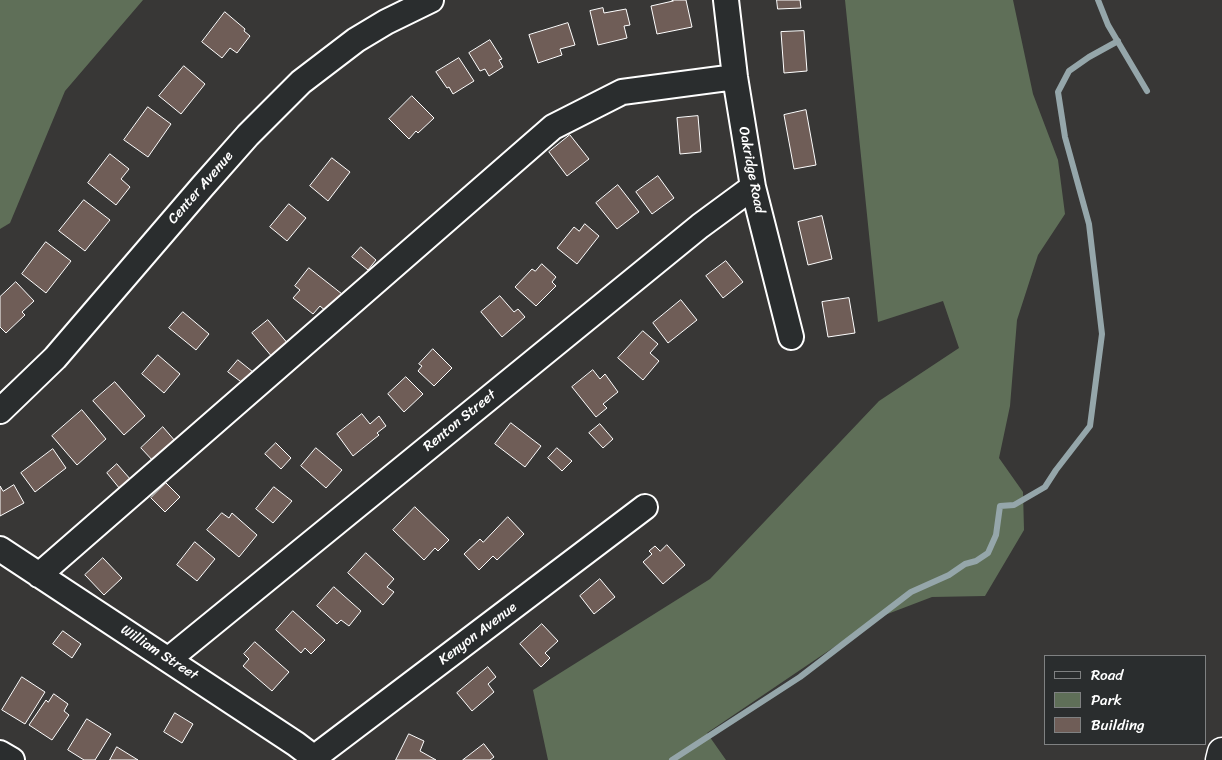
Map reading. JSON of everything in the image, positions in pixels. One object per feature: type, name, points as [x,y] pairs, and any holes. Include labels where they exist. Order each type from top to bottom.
[{"type":"highway","points":[[1220,760],[1222,752]]},
{"type":"street","name":"Center Avenue","points":[[0,411],[55,358],[202,186],[248,135],[301,82],[356,40],[386,22],[431,0]]},
{"type":"street","name":"Oakridge Road","points":[[726,0],[735,77],[752,187],[791,337]]},
{"type":"street","points":[[39,575],[553,127],[622,92],[735,77]]},
{"type":"street","name":"Renton Street","points":[[169,659],[670,251],[752,187]]},
{"type":"street","name":"Kenyon Avenue","points":[[314,759],[645,507]]},
{"type":"street","name":"William Street","points":[[0,549],[169,659],[296,744],[314,759]]},
{"type":"street","points":[[0,753],[12,760]]},
{"type":"green space","points":[[0,0],[143,0],[65,91],[10,223],[0,229]]},
{"type":"green space","points":[[845,0],[1013,0],[1033,94],[1058,160],[1065,214],[1038,255],[1017,320],[1010,406],[999,458],[1023,492],[1024,530],[985,596],[932,597],[877,618],[707,733],[726,760],[548,760],[533,690],[710,579],[879,401],[959,348],[943,301],[878,322]]},
{"type":"building","points":[[672,0],[686,0],[692,27],[657,34],[651,6]]},
{"type":"building","points":[[777,0],[800,0],[801,8],[778,9]]},
{"type":"building","points":[[603,8],[604,13],[626,9],[630,25],[624,26],[627,38],[598,45],[590,11]]},
{"type":"building","points":[[225,12],[245,29],[244,31],[250,36],[237,53],[230,48],[222,58],[202,42]]},
{"type":"building","points":[[568,23],[575,45],[560,49],[562,55],[538,63],[529,35]]},
{"type":"building","points":[[804,31],[807,71],[784,73],[781,32]]},
{"type":"building","points":[[490,40],[502,59],[499,60],[503,67],[489,76],[485,69],[480,71],[469,53]]},
{"type":"building","points":[[459,58],[474,81],[453,94],[436,72]]},
{"type":"building","points":[[184,66],[205,84],[181,114],[159,96]]},
{"type":"building","points":[[412,96],[434,118],[418,133],[416,131],[409,139],[389,119]]},
{"type":"building","points":[[148,107],[171,124],[148,157],[124,140]]},
{"type":"building","points":[[806,110],[816,165],[794,169],[784,115]]},
{"type":"building","points":[[698,116],[701,152],[680,154],[677,118]]},
{"type":"building","points":[[570,135],[589,159],[567,176],[549,152]]},
{"type":"building","points":[[110,154],[129,169],[121,179],[130,187],[116,205],[88,183]]},
{"type":"building","points":[[332,158],[350,172],[328,201],[310,186]]},
{"type":"building","points":[[658,176],[674,198],[652,214],[636,192]]},
{"type":"building","points":[[618,185],[639,212],[617,229],[596,203]]},
{"type":"building","points":[[84,200],[110,220],[85,251],[59,231]]},
{"type":"building","points":[[289,204],[306,218],[287,241],[270,227]]},
{"type":"building","points":[[822,216],[832,259],[808,265],[798,222]]},
{"type":"building","points":[[585,224],[599,236],[577,264],[557,248],[574,227],[579,231]]},
{"type":"building","points":[[46,242],[71,261],[46,293],[22,274]]},
{"type":"building","points":[[361,247],[376,260],[368,270],[352,257]]},
{"type":"building","points":[[726,261],[743,282],[723,298],[706,276]]},
{"type":"building","points":[[542,264],[556,277],[552,282],[556,286],[536,306],[515,287],[532,269],[535,271]]},
{"type":"building","points":[[309,268],[342,294],[327,312],[320,306],[313,314],[293,298],[300,290],[295,286]]},
{"type":"building","points":[[16,282],[34,301],[22,312],[25,315],[6,333],[0,327],[0,297]]},
{"type":"building","points":[[500,296],[514,312],[518,309],[525,317],[502,337],[481,312]]},
{"type":"building","points":[[849,298],[855,333],[828,337],[822,302]]},
{"type":"building","points":[[681,300],[697,320],[668,343],[653,323]]},
{"type":"building","points":[[183,312],[209,334],[196,350],[169,328]]},
{"type":"building","points":[[268,320],[289,345],[273,358],[252,333]]},
{"type":"building","points":[[643,331],[658,344],[650,353],[659,361],[643,380],[618,358]]},
{"type":"building","points":[[433,349],[452,368],[434,386],[418,371],[422,366],[419,364]]},
{"type":"building","points":[[158,355],[180,374],[164,393],[142,374]]},
{"type":"building","points":[[238,360],[253,372],[244,384],[228,372]]},
{"type":"building","points":[[593,370],[600,379],[605,374],[618,392],[603,404],[607,408],[596,417],[572,387]]},
{"type":"building","points":[[406,377],[423,394],[404,412],[388,394]]},
{"type":"building","points":[[115,382],[145,416],[124,435],[93,401]]},
{"type":"building","points":[[82,410],[106,439],[77,465],[52,436]]},
{"type":"building","points":[[362,414],[370,424],[379,416],[386,426],[377,433],[379,435],[353,456],[337,434]]},
{"type":"building","points":[[511,423],[541,446],[525,467],[495,444]]},
{"type":"building","points":[[600,424],[613,439],[603,448],[589,433]]},
{"type":"building","points":[[163,427],[176,442],[154,462],[141,448]]},
{"type":"building","points":[[276,443],[291,458],[281,469],[265,454]]},
{"type":"building","points":[[316,448],[342,470],[326,488],[301,466]]},
{"type":"building","points":[[557,448],[572,461],[562,471],[548,458]]},
{"type":"building","points":[[53,449],[66,468],[35,492],[21,473]]},
{"type":"building","points":[[117,464],[131,480],[120,489],[107,473]]},
{"type":"building","points":[[166,483],[180,497],[165,512],[151,498]]},
{"type":"building","points":[[14,485],[24,503],[0,516],[0,486],[3,491]]},
{"type":"building","points":[[274,487],[292,501],[273,523],[256,509]]},
{"type":"building","points":[[415,507],[449,540],[438,551],[435,548],[424,560],[393,530]]},
{"type":"building","points":[[222,513],[229,518],[232,513],[257,535],[239,557],[207,530]]},
{"type":"building","points":[[508,517],[524,534],[497,560],[493,556],[479,570],[464,554],[480,539],[483,542]]},
{"type":"building","points":[[195,542],[215,559],[197,581],[177,565]]},
{"type":"building","points":[[667,545],[685,565],[663,584],[643,562],[652,554],[649,551],[655,546],[660,551]]},
{"type":"building","points":[[366,553],[394,579],[387,587],[394,592],[383,605],[348,573]]},
{"type":"building","points":[[103,558],[122,578],[104,595],[85,575]]},
{"type":"building","points":[[600,579],[615,597],[594,614],[580,596]]},
{"type":"building","points":[[334,587],[361,611],[349,626],[341,620],[337,624],[317,606]]},
{"type":"building","points":[[293,611],[325,640],[311,654],[305,648],[301,653],[276,630]]},
{"type":"building","points":[[542,624],[558,641],[545,653],[550,658],[541,667],[520,644]]},
{"type":"building","points":[[63,631],[81,644],[72,658],[53,644]]},
{"type":"building","points":[[255,642],[289,672],[272,691],[243,666],[249,659],[244,654]]},
{"type":"building","points":[[488,667],[496,677],[488,684],[494,692],[472,711],[457,693]]},
{"type":"building","points":[[22,677],[45,692],[25,724],[2,710]]},
{"type":"building","points":[[54,694],[68,704],[64,711],[69,715],[52,740],[29,725],[46,700],[48,702]]},
{"type":"building","points":[[175,713],[193,724],[182,743],[164,732]]},
{"type":"building","points":[[87,719],[111,734],[95,760],[84,760],[68,750]]},
{"type":"building","points":[[409,734],[424,741],[420,751],[436,760],[396,760]]},
{"type":"building","points":[[484,744],[494,757],[490,760],[463,760]]},
{"type":"building","points":[[117,747],[138,760],[110,760]]},
{"type":"waterway","points":[[1098,0],[1108,25],[1147,91]]},
{"type":"waterway","points":[[672,760],[800,677],[911,592],[949,575],[965,564],[976,561],[988,553],[996,535],[1000,506],[1014,505],[1045,487],[1090,426],[1102,334],[1089,224],[1065,137],[1058,92],[1069,71],[1118,41]]}]
